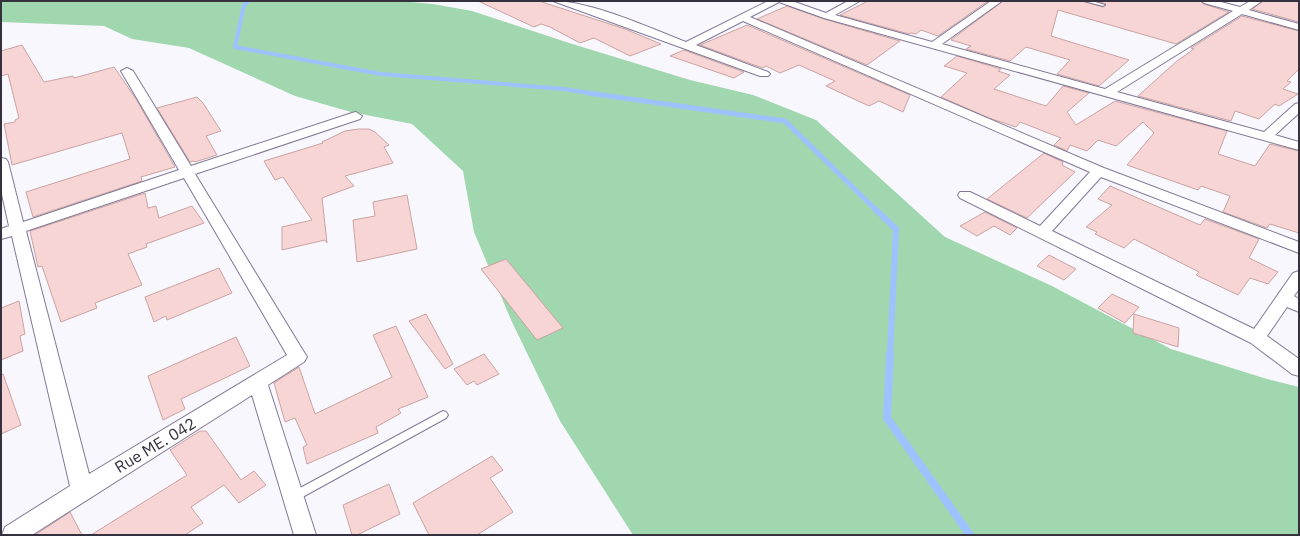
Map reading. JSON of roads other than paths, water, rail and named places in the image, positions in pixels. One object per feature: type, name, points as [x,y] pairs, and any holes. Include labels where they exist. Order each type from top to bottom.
[{"type":"street","points":[[558,1],[612,18],[764,74]]},
{"type":"street","points":[[686,46],[775,1]]},
{"type":"street","points":[[783,1],[827,16],[1299,146]]},
{"type":"street","points":[[827,16],[854,1]]},
{"type":"street","points":[[934,45],[997,1]]},
{"type":"street","points":[[1207,1],[1241,12],[1299,27]]},
{"type":"street","points":[[1107,93],[1257,1]]},
{"type":"street","points":[[744,18],[1098,171],[1299,248]]},
{"type":"street","points":[[127,71],[186,172]]},
{"type":"street","points":[[1266,137],[1299,107]]},
{"type":"street","points":[[9,232],[356,116]]},
{"type":"street","points":[[1,162],[9,232],[82,490]]},
{"type":"street","points":[[1043,232],[1098,171]]},
{"type":"street","name":"Rue ME. 042","points":[[13,535],[82,490],[298,357],[186,172]]},
{"type":"street","points":[[965,195],[1257,338],[1299,369]]},
{"type":"street","points":[[1257,338],[1292,303],[1299,277]]},
{"type":"street","points":[[258,382],[305,535]]},
{"type":"lane","points":[[1086,1],[1103,5]]},
{"type":"lane","points":[[293,497],[443,415]]},
{"type":"waterway","points":[[248,1],[244,5],[235,47],[381,74],[564,89],[595,94]]},
{"type":"waterway","points":[[588,93],[595,94]]},
{"type":"waterway","points":[[595,94],[785,121],[876,210]]},
{"type":"waterway","points":[[875,209],[896,229],[890,355]]},
{"type":"waterway","points":[[890,354],[887,418],[970,535]]}]
